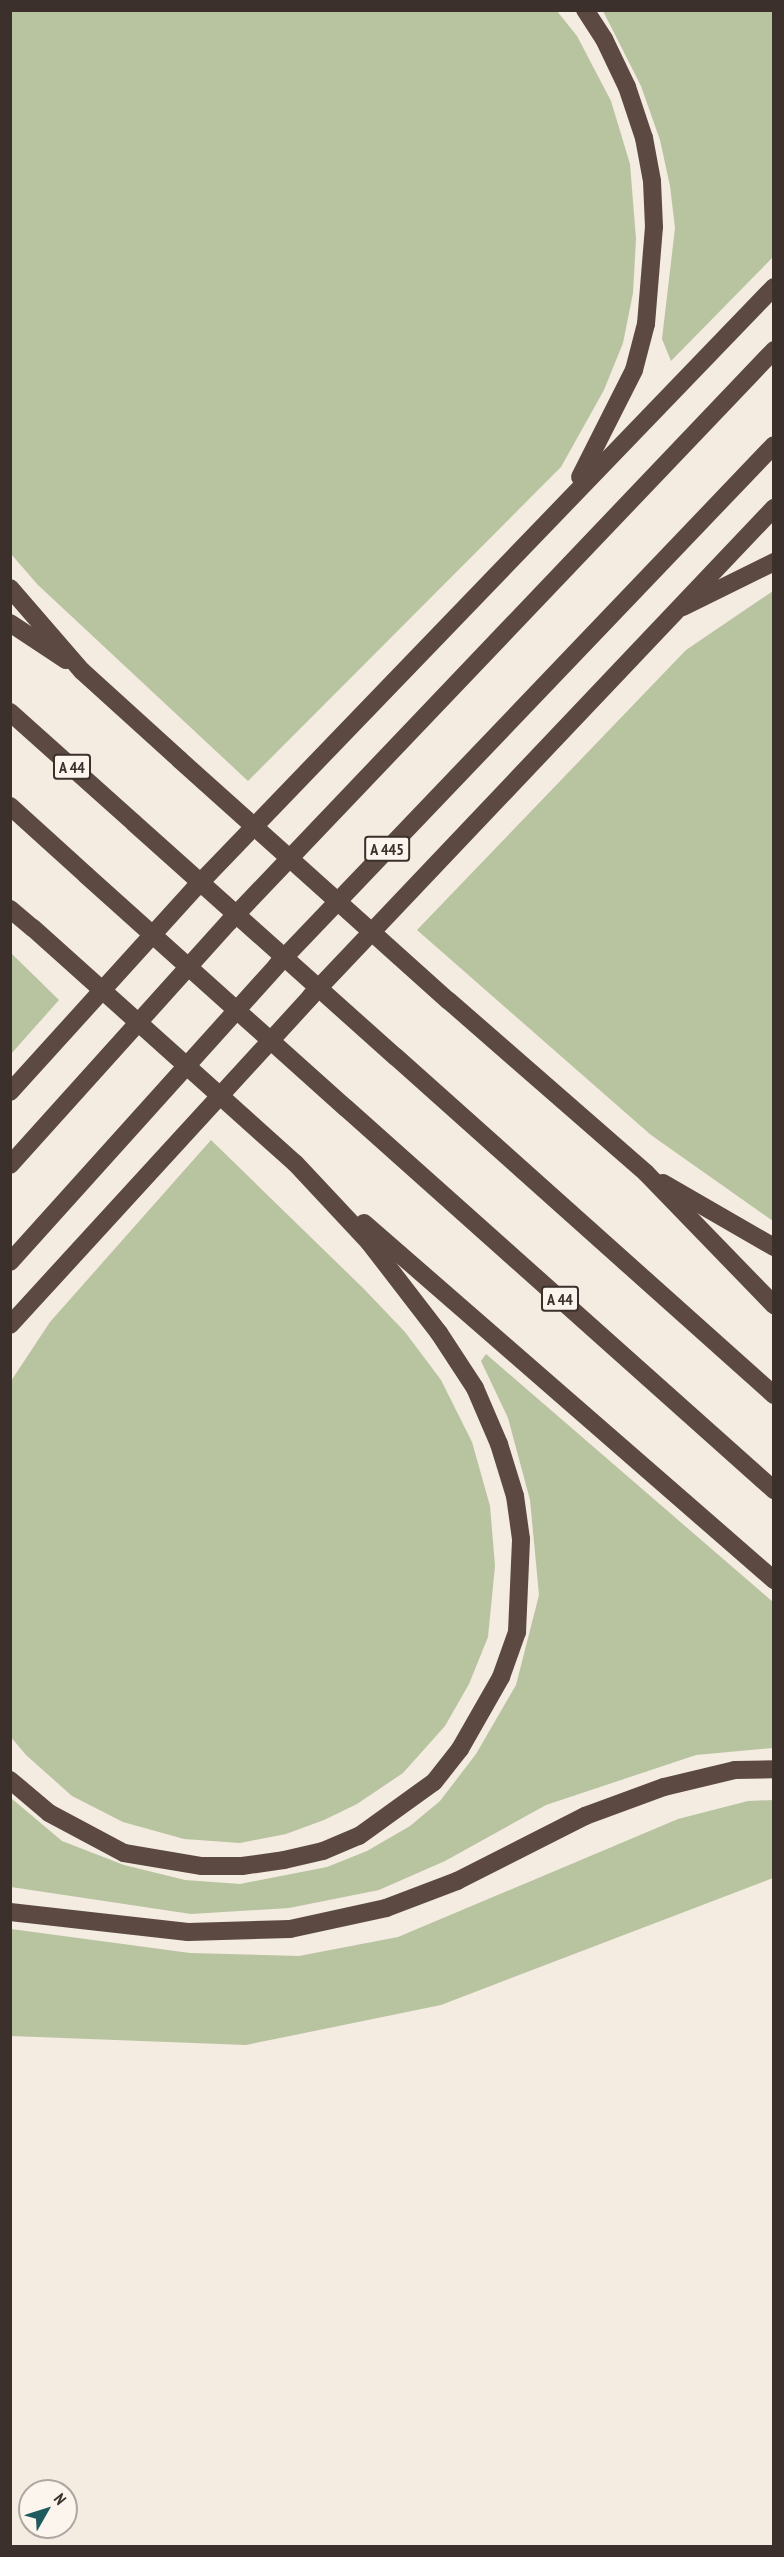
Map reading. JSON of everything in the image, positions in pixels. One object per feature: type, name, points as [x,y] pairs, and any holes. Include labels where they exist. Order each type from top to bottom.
[{"type":"highway","points":[[572,493],[634,370],[646,324],[654,227],[652,181],[644,138],[627,87],[585,10]]},
{"type":"highway","points":[[10,1092],[194,889],[572,493],[774,287]]},
{"type":"highway","points":[[10,1166],[237,913],[774,350]]},
{"type":"highway","name":"A 445","points":[[10,1262],[277,965],[774,445]]},
{"type":"highway","points":[[10,1325],[671,613],[774,508]]},
{"type":"highway","points":[[671,613],[774,562]]},
{"type":"highway","points":[[10,588],[82,671],[449,1001],[646,1173],[738,1272],[774,1305]]},
{"type":"highway","points":[[10,623],[82,671]]},
{"type":"highway","name":"A 44","points":[[10,712],[774,1395]]},
{"type":"highway","name":"A 44","points":[[10,806],[774,1490]]},
{"type":"highway","points":[[10,909],[33,927],[295,1163],[774,1580]]},
{"type":"highway","points":[[10,1780],[49,1813],[124,1853],[202,1866],[242,1866],[284,1860],[323,1851],[359,1836],[434,1782],[467,1739],[501,1677],[517,1632],[521,1539],[515,1496],[499,1444],[475,1388],[428,1317],[369,1242],[295,1163]]},
{"type":"highway","points":[[646,1173],[774,1247]]},
{"type":"highway","points":[[10,1341],[34,1298]]},
{"type":"highway","points":[[10,1912],[188,1932],[290,1929],[386,1908],[458,1881],[585,1816],[664,1787],[735,1770],[774,1769]]},
{"type":"green space","points":[[10,11],[557,11],[577,36],[611,101],[630,164],[636,239],[633,293],[623,343],[604,390],[561,467],[248,781],[38,585],[11,554]]},
{"type":"green space","points":[[603,11],[773,11],[773,257],[671,361],[662,339],[675,228],[670,186],[660,140],[641,86]]},
{"type":"green space","points":[[773,591],[773,1221],[651,1135],[417,930],[686,650]]},
{"type":"green space","points":[[11,953],[59,1000],[11,1054]]},
{"type":"green space","points":[[211,1140],[364,1289],[405,1332],[441,1380],[472,1442],[490,1506],[495,1566],[488,1637],[469,1684],[445,1726],[403,1773],[357,1804],[324,1820],[286,1834],[240,1843],[184,1839],[123,1822],[72,1796],[26,1755],[10,1736],[11,1381],[50,1322]]},
{"type":"green space","points":[[486,1354],[773,1602],[773,1748],[696,1755],[546,1805],[445,1861],[379,1890],[289,1908],[191,1914],[11,1887],[11,1798],[62,1841],[124,1865],[185,1880],[240,1884],[327,1867],[367,1851],[410,1826],[440,1801],[476,1754],[516,1685],[539,1595],[530,1500],[508,1418],[481,1361]]},
{"type":"green space","points":[[773,1800],[773,1878],[441,2005],[246,2045],[11,2036],[11,1929],[190,1953],[299,1956],[398,1937],[678,1819],[748,1801]]}]
